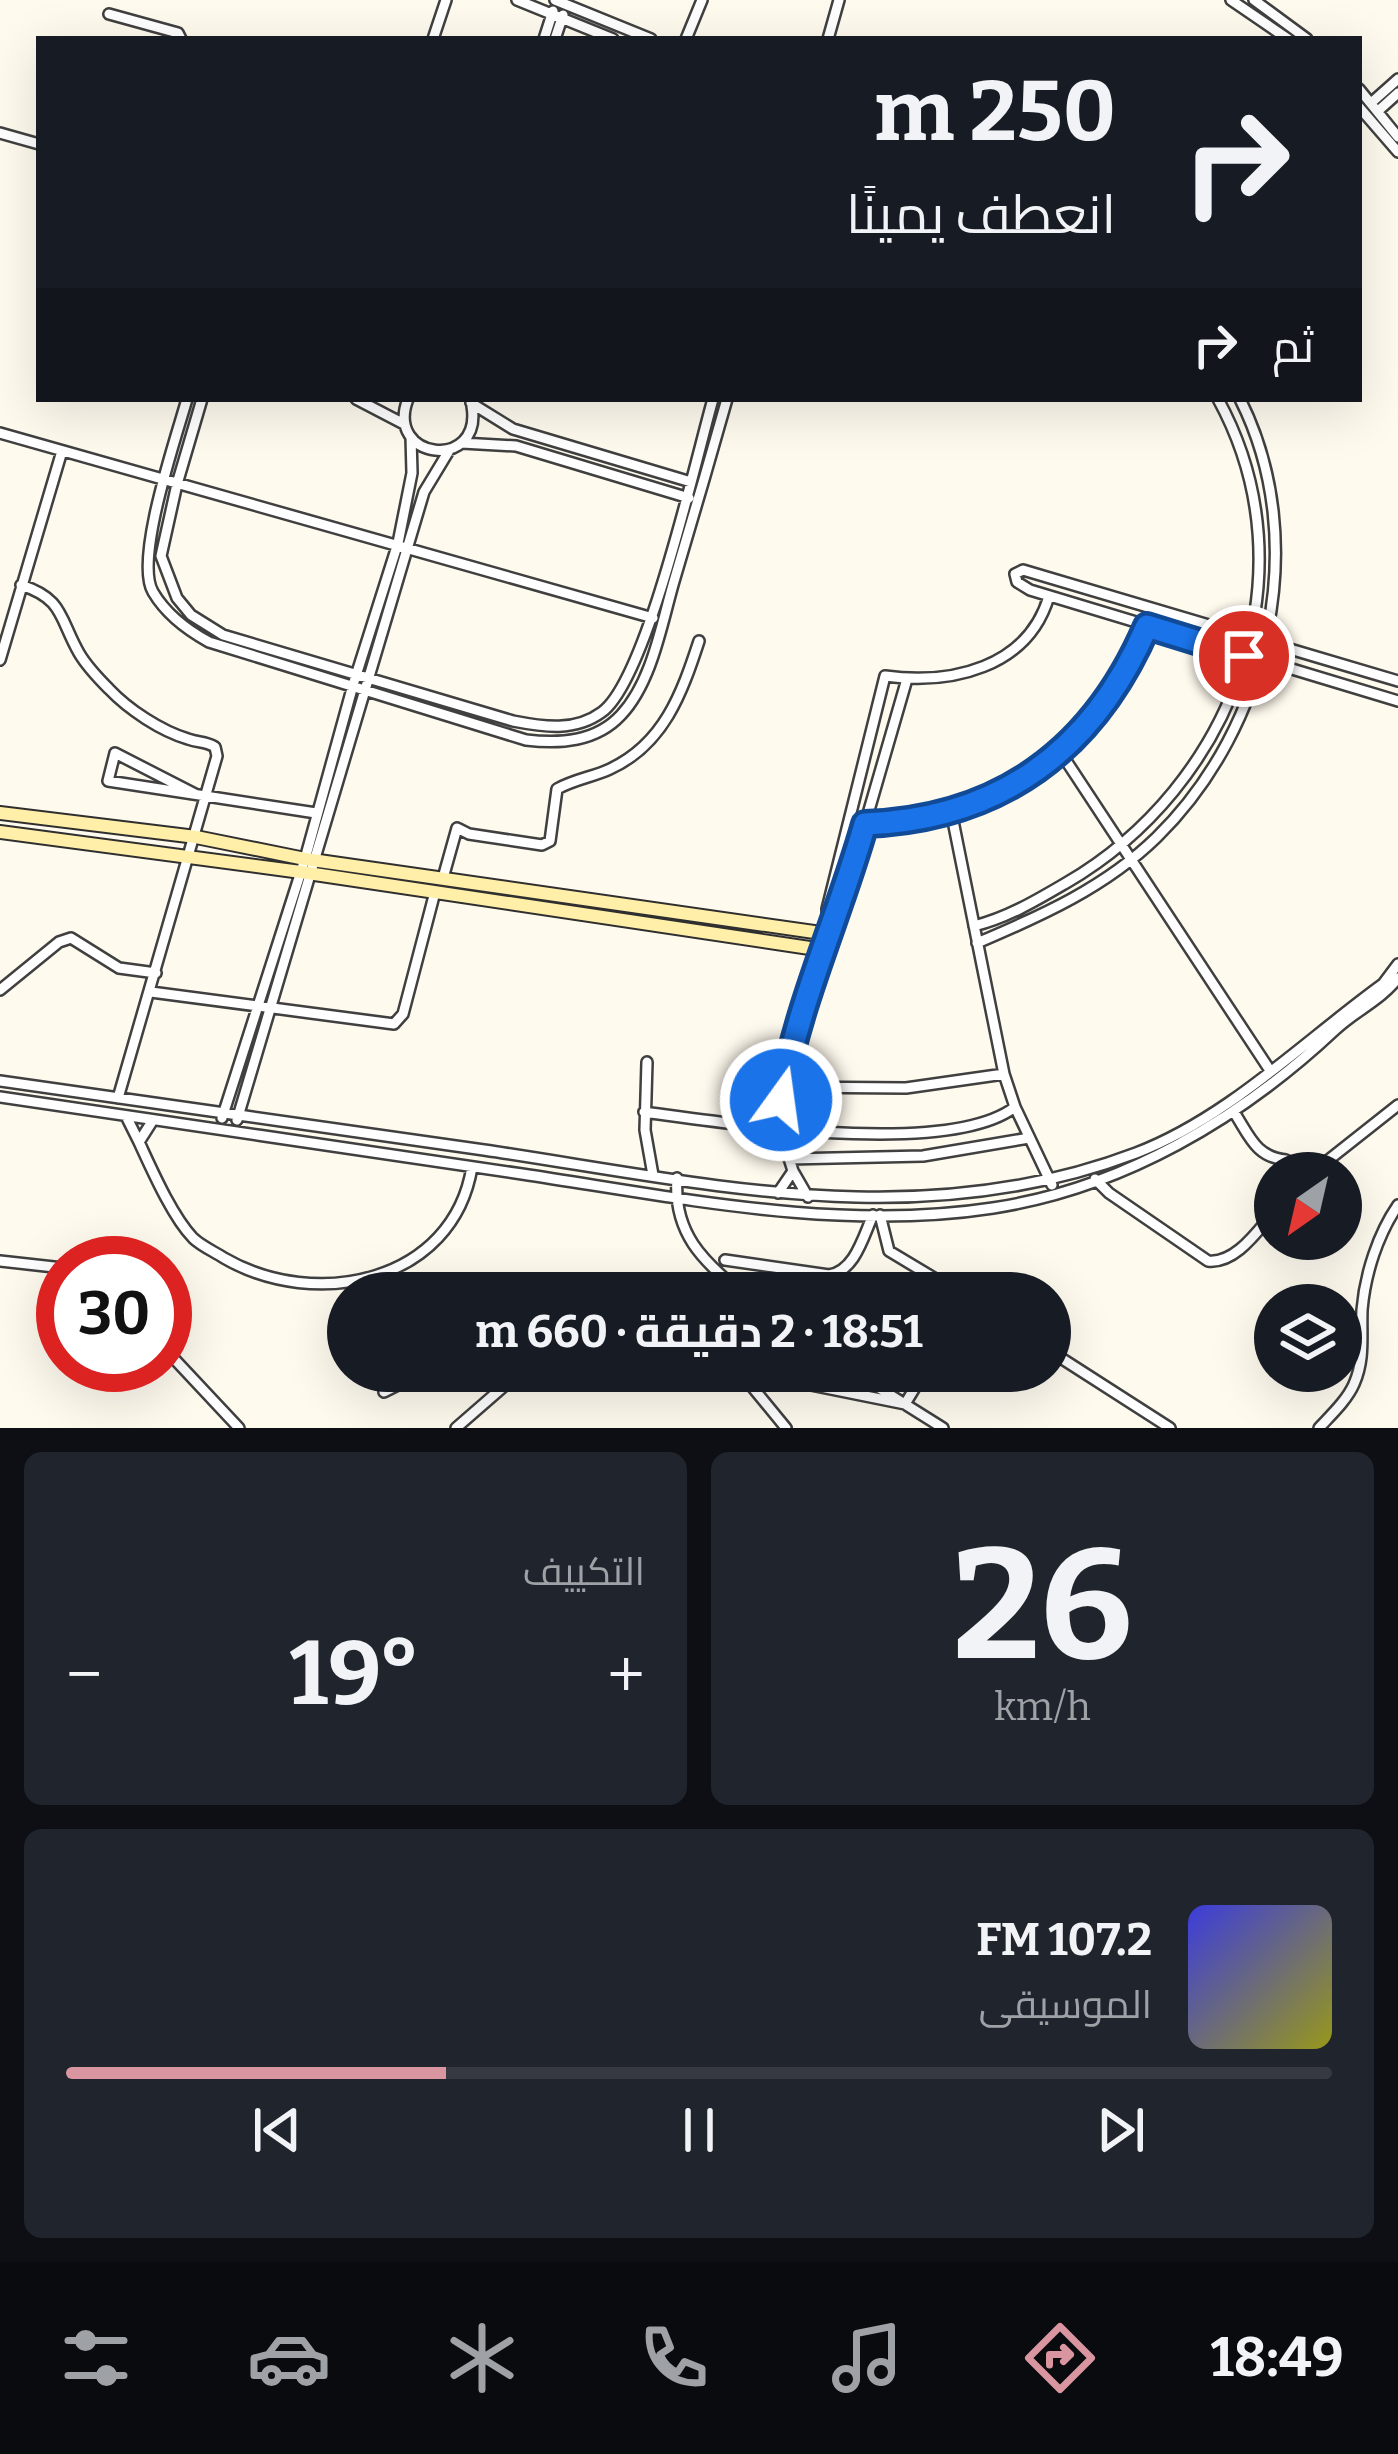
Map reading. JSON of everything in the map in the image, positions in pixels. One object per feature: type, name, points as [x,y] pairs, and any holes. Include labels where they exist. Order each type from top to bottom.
[{"type":"street","points":[[434,36],[446,0]]},
{"type":"street","points":[[518,0],[606,36]]},
{"type":"street","points":[[687,36],[702,0]]},
{"type":"street","points":[[829,36],[839,0]]},
{"type":"street","points":[[1231,0],[1284,36]]},
{"type":"street","points":[[1254,0],[1303,36]]},
{"type":"street","points":[[556,36],[560,1],[644,36]]},
{"type":"street","points":[[109,14],[180,36]]},
{"type":"street","points":[[546,36],[557,16]]},
{"type":"street","points":[[1369,107],[1398,80]]},
{"type":"street","points":[[1369,107],[1398,93]]},
{"type":"street","points":[[1369,107],[1398,136]]},
{"type":"street","points":[[1369,107],[1398,152]]},
{"type":"street","points":[[0,133],[36,143]]},
{"type":"street","points":[[186,402],[147,557],[150,589],[185,628],[209,643],[526,740],[559,743],[594,735],[620,717],[638,692],[712,402]]},
{"type":"street","points":[[201,402],[176,484],[161,556],[170,586],[191,615],[223,635],[513,722],[549,728],[575,725],[601,713],[620,694],[657,619],[727,402]]},
{"type":"street","points":[[362,402],[404,424]]},
{"type":"street","points":[[402,545],[412,473],[410,437],[404,424],[408,402]]},
{"type":"street","points":[[219,1129],[308,866],[316,813],[402,545],[428,483],[474,420],[471,402]]},
{"type":"street","points":[[472,402],[513,429],[703,485]]},
{"type":"street","points":[[974,926],[1030,904],[1123,844],[1165,803],[1207,744],[1230,699],[1260,591],[1262,540],[1254,488],[1220,402]]},
{"type":"street","points":[[977,943],[1058,909],[1132,858],[1156,838],[1204,782],[1232,734],[1261,662],[1274,596],[1277,518],[1252,423],[1242,402]]},
{"type":"street","points":[[0,433],[657,619]]},
{"type":"street","points":[[410,437],[428,450],[450,449]]},
{"type":"street","points":[[462,442],[516,446],[698,500]]},
{"type":"street","points":[[0,660],[62,451]]},
{"type":"street","points":[[1398,681],[1023,570],[1016,574],[1021,585],[1049,596],[1398,701]]},
{"type":"street","points":[[21,585],[50,598],[80,655],[111,692],[148,720],[215,748],[217,756],[201,795],[196,837],[118,1098]]},
{"type":"street","points":[[828,934],[827,909],[885,676],[938,680],[998,661],[1039,620],[1049,596]]},
{"type":"street","points":[[849,823],[951,811],[1011,788],[1061,753],[1119,682],[1151,610]]},
{"type":"street","points":[[443,878],[457,828],[542,845],[550,841],[557,789],[611,769],[654,738],[680,700],[699,641]]},
{"type":"street","points":[[808,1197],[780,1130],[783,1087],[907,679]]},
{"type":"street","points":[[234,1131],[359,686]]},
{"type":"street","points":[[201,795],[115,753],[108,781],[316,813]]},
{"type":"street","points":[[1061,753],[1269,1070]]},
{"type":"street","points":[[951,811],[1004,1074],[1055,1194]]},
{"type":"street","points":[[0,813],[196,837],[435,892],[823,950]]},
{"type":"street","points":[[0,832],[190,857],[443,878],[828,934]]},
{"type":"street","points":[[151,992],[386,1025],[398,1022],[435,892]]},
{"type":"street","points":[[0,990],[59,942],[71,938],[119,968],[156,974]]},
{"type":"street","points":[[0,1081],[808,1197],[958,1195],[1051,1181],[1173,1135],[1225,1104],[1383,985],[1398,964]]},
{"type":"street","points":[[0,1097],[799,1211],[877,1215],[993,1208],[1096,1181],[1199,1134],[1306,1058],[1398,979]]},
{"type":"street","points":[[647,1062],[644,1112],[653,1175]]},
{"type":"street","points":[[783,1087],[906,1088],[1004,1074]]},
{"type":"street","points":[[1339,1152],[1398,1105]]},
{"type":"street","points":[[644,1112],[780,1130],[922,1132],[986,1124],[1015,1108]]},
{"type":"street","points":[[1234,1112],[1261,1152]]},
{"type":"street","points":[[125,1116],[194,1239],[254,1275],[305,1285],[358,1283],[408,1261],[452,1224],[468,1193],[472,1167]]},
{"type":"street","points":[[139,1142],[153,1120]]},
{"type":"street","points":[[922,1132],[923,1156]]},
{"type":"street","points":[[791,1165],[923,1156],[1029,1138]]},
{"type":"street","points":[[778,1193],[791,1165]]},
{"type":"street","points":[[1090,1169],[1096,1181],[1208,1261],[1232,1256],[1254,1233]]},
{"type":"street","points":[[677,1178],[680,1225],[717,1272]]},
{"type":"street","points":[[1319,1428],[1353,1388],[1364,1354],[1362,1308],[1376,1250],[1398,1204]]},
{"type":"street","points":[[725,1260],[840,1273],[877,1215]]},
{"type":"street","points":[[877,1215],[889,1251],[924,1272]]},
{"type":"street","points":[[0,1261],[36,1265]]},
{"type":"street","points":[[1071,1364],[1170,1428]]},
{"type":"street","points":[[192,1378],[239,1428]]},
{"type":"street","points":[[456,1428],[497,1392]]},
{"type":"street","points":[[758,1392],[786,1428]]},
{"type":"street","points":[[845,1392],[905,1404]]},
{"type":"street","points":[[886,1392],[943,1428]]},
{"type":"street","points":[[905,1404],[912,1392]]},
{"type":"route","points":[[781,1100],[865,824],[951,811],[1011,788],[1048,764],[1074,741],[1119,682],[1147,626],[1244,656]]}]
